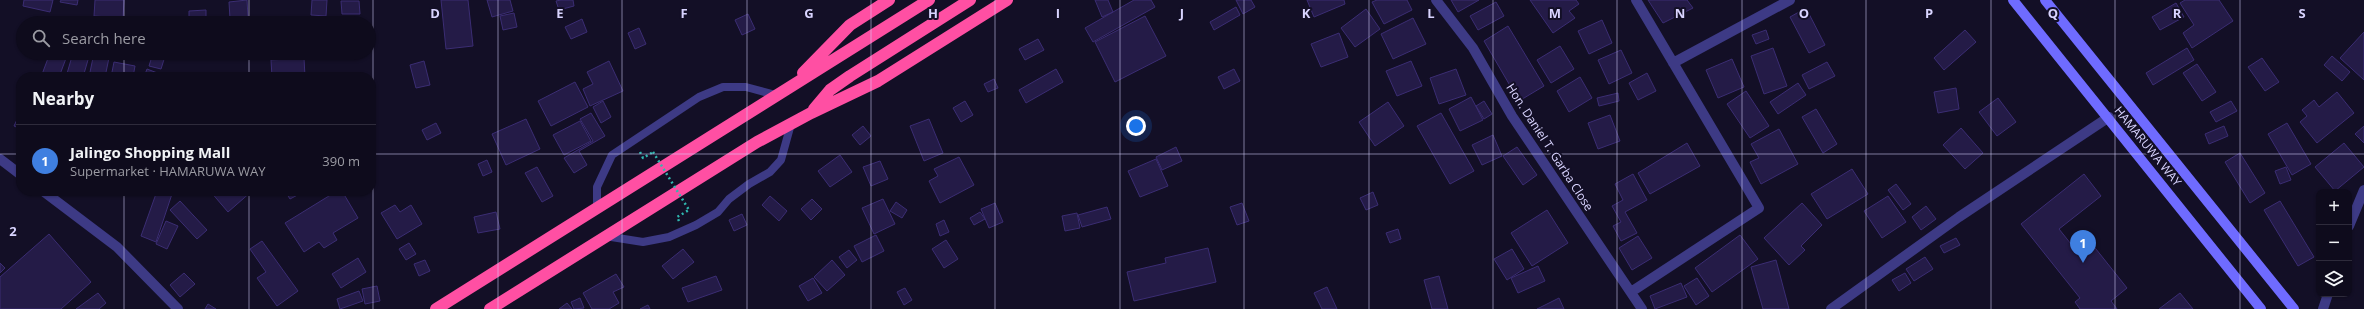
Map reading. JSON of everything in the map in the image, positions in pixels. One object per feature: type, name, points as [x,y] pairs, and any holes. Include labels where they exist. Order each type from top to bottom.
[{"type":"highway","points":[[790,85],[850,25],[889,0]]},
{"type":"highway","points":[[436,309],[790,85],[837,58],[929,0]]},
{"type":"highway","points":[[811,113],[830,90],[970,0]]},
{"type":"highway","points":[[490,309],[757,142],[811,113],[878,82],[1007,0]]},
{"type":"main road","name":"HAMARUWA WAY","points":[[2013,0],[2109,117],[2261,309]]},
{"type":"main road","points":[[2045,0],[2294,309]]},
{"type":"street","name":"Hon. Daniel T. Garba Close","points":[[1436,0],[1473,48],[1512,116],[1632,292],[1642,309]]},
{"type":"street","points":[[1632,292],[1759,208],[1636,0]]},
{"type":"street","points":[[1673,64],[1790,0]]},
{"type":"street","points":[[1831,309],[1960,217],[2109,117]]},
{"type":"street","points":[[0,159],[16,171]]},
{"type":"street","points":[[2349,225],[2364,190]]},
{"type":"street","points":[[49,196],[117,247],[178,309]]},
{"type":"street","points":[[2323,309],[2327,297]]},
{"type":"lane","points":[[597,208],[597,187],[612,155],[699,97],[723,87],[746,87],[776,95]]},
{"type":"lane","points":[[605,236],[643,242],[669,237],[696,225],[718,212],[729,198],[748,184],[770,172],[781,160],[790,124]]},
{"type":"path","points":[[644,150],[639,152],[643,158],[653,152],[689,210]]},
{"type":"building","points":[[24,0],[53,0],[50,12],[23,6]]},
{"type":"building","points":[[61,0],[78,0],[77,5],[60,2]]},
{"type":"building","points":[[95,0],[124,0],[123,16],[94,16]]},
{"type":"building","points":[[247,0],[248,16],[230,16],[229,2]]},
{"type":"building","points":[[312,0],[327,0],[326,16],[311,15]]},
{"type":"building","points":[[441,0],[468,0],[473,46],[446,49]]},
{"type":"building","points":[[487,0],[510,0],[513,11],[492,17]]},
{"type":"building","points":[[573,0],[574,6],[559,10],[556,1]]},
{"type":"building","points":[[1095,0],[1108,0],[1113,12],[1102,17]]},
{"type":"building","points":[[1134,0],[1151,0],[1155,7],[1093,42],[1085,28]]},
{"type":"building","points":[[1236,0],[1251,0],[1255,7],[1243,14]]},
{"type":"building","points":[[1307,0],[1344,0],[1345,4],[1314,17]]},
{"type":"building","points":[[1377,0],[1407,0],[1412,10],[1384,24],[1372,2]]},
{"type":"building","points":[[1451,0],[1479,0],[1458,12]]},
{"type":"building","points":[[1530,0],[1576,0],[1579,4],[1569,11],[1575,18],[1553,33]]},
{"type":"building","points":[[1648,0],[1687,0],[1693,8],[1663,23]]},
{"type":"building","points":[[2185,0],[2219,0],[2233,21],[2192,48],[2183,33],[2194,25],[2180,3]]},
{"type":"building","points":[[341,1],[359,1],[360,14],[342,14]]},
{"type":"building","points":[[1496,2],[1504,16],[1478,30],[1470,16]]},
{"type":"building","points":[[2176,3],[2184,17],[2160,30],[2152,17]]},
{"type":"building","points":[[1236,7],[1240,15],[1214,30],[1210,22]]},
{"type":"building","points":[[1806,8],[1825,45],[1809,53],[1790,17]]},
{"type":"building","points":[[1366,9],[1380,29],[1355,47],[1341,28]]},
{"type":"building","points":[[206,10],[206,16],[189,16],[189,11]]},
{"type":"building","points":[[514,13],[517,27],[503,30],[500,16]]},
{"type":"building","points":[[748,14],[755,29],[742,35],[735,20]]},
{"type":"building","points":[[1145,16],[1166,56],[1115,82],[1095,42]]},
{"type":"building","points":[[1413,18],[1426,44],[1393,59],[1381,34]]},
{"type":"building","points":[[582,19],[587,32],[571,39],[565,27]]},
{"type":"building","points":[[1602,20],[1612,43],[1589,54],[1578,31]]},
{"type":"building","points":[[1508,26],[1544,86],[1519,101],[1484,41]]},
{"type":"building","points":[[639,28],[646,44],[635,49],[628,33]]},
{"type":"building","points":[[1766,30],[1769,39],[1756,44],[1752,35]]},
{"type":"building","points":[[1965,30],[1976,42],[1944,70],[1934,58]]},
{"type":"building","points":[[2364,32],[2364,80],[2340,58]]},
{"type":"building","points":[[1339,33],[1348,57],[1321,67],[1311,44]]},
{"type":"building","points":[[1038,39],[1044,50],[1025,60],[1019,49]]},
{"type":"building","points":[[1560,46],[1574,69],[1551,83],[1537,60]]},
{"type":"building","points":[[1773,48],[1787,86],[1764,94],[1751,56]]},
{"type":"building","points":[[2187,48],[2194,60],[2153,85],[2146,73]]},
{"type":"building","points":[[1621,50],[1632,73],[1609,84],[1598,60]]},
{"type":"building","points":[[2332,56],[2350,72],[2342,81],[2324,65]]},
{"type":"building","points":[[2262,58],[2279,82],[2265,91],[2248,67]]},
{"type":"building","points":[[1732,59],[1744,87],[1718,98],[1706,70]]},
{"type":"building","points":[[47,60],[65,60],[61,72],[43,72]]},
{"type":"building","points":[[71,60],[88,60],[84,72],[67,72]]},
{"type":"building","points":[[93,60],[109,60],[106,72],[90,72]]},
{"type":"building","points":[[151,60],[164,60],[161,69],[149,66]]},
{"type":"building","points":[[271,60],[304,60],[305,72],[272,72]]},
{"type":"building","points":[[424,61],[430,85],[416,88],[410,65]]},
{"type":"building","points":[[609,61],[623,91],[590,106],[583,89],[593,84],[587,72]]},
{"type":"building","points":[[1411,61],[1422,86],[1397,96],[1386,71]]},
{"type":"building","points":[[114,62],[135,66],[134,72],[112,72]]},
{"type":"building","points":[[1827,62],[1835,76],[1809,89],[1802,75]]},
{"type":"building","points":[[2197,64],[2216,92],[2202,101],[2183,73]]},
{"type":"building","points":[[147,69],[155,72],[146,72]]},
{"type":"building","points":[[1056,69],[1063,82],[1026,103],[1019,90]]},
{"type":"building","points":[[1234,69],[1240,81],[1224,89],[1218,77]]},
{"type":"building","points":[[1456,69],[1466,95],[1439,104],[1430,78]]},
{"type":"building","points":[[1647,73],[1656,91],[1638,100],[1629,83]]},
{"type":"building","points":[[1580,77],[1592,98],[1569,112],[1557,91]]},
{"type":"building","points":[[994,79],[998,88],[988,92],[984,84]]},
{"type":"building","points":[[575,82],[588,107],[551,126],[538,101]]},
{"type":"building","points":[[1798,83],[1806,95],[1778,114],[1770,102]]},
{"type":"building","points":[[1956,88],[1959,109],[1938,113],[1934,92]]},
{"type":"building","points":[[1746,91],[1769,126],[1750,138],[1727,104]]},
{"type":"building","points":[[2337,92],[2354,113],[2317,143],[2300,122],[2307,116],[2302,110],[2314,100],[2319,107]]},
{"type":"building","points":[[1618,93],[1619,101],[1599,106],[1597,98]]},
{"type":"building","points":[[1471,97],[1483,120],[1460,131],[1449,109]]},
{"type":"building","points":[[1998,98],[2016,122],[1997,136],[1979,112]]},
{"type":"building","points":[[603,101],[611,117],[601,123],[593,107]]},
{"type":"building","points":[[965,101],[973,115],[961,122],[953,108]]},
{"type":"building","points":[[1484,101],[1492,114],[1484,119],[1476,106]]},
{"type":"building","points":[[2231,101],[2237,111],[2216,122],[2210,112]]},
{"type":"building","points":[[1388,102],[1404,126],[1375,146],[1359,122]]},
{"type":"building","points":[[1816,109],[1837,144],[1823,153],[1802,117]]},
{"type":"building","points":[[591,113],[605,136],[579,151],[587,165],[574,173],[564,158],[593,141],[580,119]]},
{"type":"building","points":[[1441,113],[1474,171],[1450,184],[1417,126]]},
{"type":"building","points":[[1610,115],[1620,141],[1598,149],[1588,123]]},
{"type":"building","points":[[526,119],[540,149],[506,165],[492,134]]},
{"type":"building","points":[[929,119],[943,153],[924,161],[910,126]]},
{"type":"building","points":[[580,121],[591,141],[564,155],[553,135]]},
{"type":"building","points":[[436,123],[441,133],[427,140],[422,130]]},
{"type":"building","points":[[2287,123],[2311,164],[2292,175],[2268,134]]},
{"type":"building","points":[[863,126],[871,136],[860,145],[852,135]]},
{"type":"building","points":[[2224,126],[2228,136],[2209,144],[2205,134]]},
{"type":"building","points":[[2364,126],[2364,143],[2355,134]]},
{"type":"building","points":[[1961,128],[1983,153],[1965,169],[1943,145]]},
{"type":"building","points":[[1779,129],[1798,164],[1761,184],[1750,162],[1759,158],[1751,144]]},
{"type":"building","points":[[1493,135],[1502,156],[1482,165],[1472,145]]},
{"type":"building","points":[[1687,143],[1700,166],[1650,194],[1638,173]]},
{"type":"building","points":[[2344,143],[2364,167],[2337,189],[2333,189],[2315,167]]},
{"type":"building","points":[[1176,147],[1182,161],[1162,170],[1156,157]]},
{"type":"building","points":[[1517,147],[1537,175],[1523,185],[1503,156]]},
{"type":"building","points":[[2240,153],[2265,193],[2250,203],[2225,162]]},
{"type":"building","points":[[840,155],[852,172],[830,187],[818,171]]},
{"type":"building","points":[[959,157],[974,185],[940,203],[929,181],[938,176],[934,169]]},
{"type":"building","points":[[1156,159],[1168,186],[1140,197],[1128,171]]},
{"type":"building","points":[[487,160],[492,172],[483,176],[478,164]]},
{"type":"building","points":[[880,161],[888,179],[871,186],[863,167]]},
{"type":"building","points":[[537,167],[553,196],[542,202],[525,173]]},
{"type":"building","points":[[2286,167],[2291,180],[2280,184],[2275,171]]},
{"type":"building","points":[[1852,169],[1868,194],[1827,219],[1811,194]]},
{"type":"building","points":[[1633,174],[1647,200],[1625,212],[1637,233],[1621,241],[1613,226],[1621,222],[1612,206],[1623,200],[1615,184]]},
{"type":"building","points":[[2084,174],[2101,196],[2059,229],[2079,254],[2092,244],[2127,288],[2111,301],[2117,309],[2080,309],[2075,302],[2080,298],[2021,224]]},
{"type":"building","points":[[1896,184],[1911,204],[1903,210],[1888,190]]},
{"type":"building","points":[[1373,192],[1378,205],[1366,210],[1360,198]]},
{"type":"building","points":[[155,196],[171,196],[156,242],[141,236]]},
{"type":"building","points":[[214,196],[246,196],[228,212]]},
{"type":"building","points":[[288,196],[296,196],[290,199]]},
{"type":"building","points":[[329,196],[345,196],[358,218],[333,233],[337,240],[324,248],[319,242],[304,252],[285,223]]},
{"type":"building","points":[[770,196],[787,211],[779,221],[762,205]]},
{"type":"building","points":[[1888,196],[1906,222],[1882,238],[1864,211]]},
{"type":"building","points":[[812,199],[822,209],[811,220],[801,209]]},
{"type":"building","points":[[883,199],[895,224],[874,234],[862,208]]},
{"type":"building","points":[[180,201],[207,230],[197,239],[170,210]]},
{"type":"building","points":[[2280,201],[2314,257],[2298,266],[2264,210]]},
{"type":"building","points":[[896,202],[907,210],[902,218],[890,211]]},
{"type":"building","points":[[995,203],[1003,222],[989,228],[981,209]]},
{"type":"building","points":[[1242,203],[1249,221],[1237,225],[1230,207]]},
{"type":"building","points":[[1802,203],[1822,225],[1801,246],[1805,250],[1789,265],[1764,238]]},
{"type":"building","points":[[395,205],[400,212],[411,205],[422,224],[397,239],[381,213]]},
{"type":"building","points":[[1926,206],[1936,219],[1921,230],[1912,217]]},
{"type":"building","points":[[1107,207],[1111,219],[1082,227],[1078,215]]},
{"type":"building","points":[[1547,210],[1568,243],[1532,266],[1511,233]]},
{"type":"building","points":[[496,212],[500,229],[478,233],[474,217]]},
{"type":"building","points":[[980,212],[985,219],[974,225],[970,218]]},
{"type":"building","points":[[1077,213],[1080,228],[1065,231],[1062,216]]},
{"type":"building","points":[[742,214],[747,225],[734,231],[729,220]]},
{"type":"building","points":[[944,220],[949,232],[940,236],[936,224]]},
{"type":"building","points":[[166,221],[178,226],[167,249],[156,244]]},
{"type":"building","points":[[1398,229],[1401,239],[1390,243],[1386,233]]},
{"type":"building","points":[[49,234],[91,282],[61,309],[0,309],[0,277]]},
{"type":"building","points":[[876,235],[884,251],[862,262],[854,246]]},
{"type":"building","points":[[1740,235],[1758,259],[1712,292],[1695,268]]},
{"type":"building","points":[[1638,236],[1652,258],[1632,270],[1619,248]]},
{"type":"building","points":[[1956,238],[1960,245],[1944,253],[1940,246]]},
{"type":"building","points":[[946,240],[958,259],[944,268],[932,249]]},
{"type":"building","points":[[262,241],[298,291],[277,306],[257,278],[266,272],[250,249]]},
{"type":"building","points":[[409,243],[416,254],[406,260],[399,249]]},
{"type":"building","points":[[1208,248],[1216,282],[1134,301],[1127,272],[1166,263],[1165,258]]},
{"type":"building","points":[[683,249],[694,262],[673,279],[662,266]]},
{"type":"building","points":[[1512,249],[1524,269],[1507,280],[1494,259]]},
{"type":"building","points":[[849,250],[857,260],[847,268],[839,257]]},
{"type":"building","points":[[1925,257],[1933,269],[1914,281],[1906,269]]},
{"type":"building","points":[[358,258],[366,272],[341,288],[332,274]]},
{"type":"building","points":[[425,260],[430,271],[419,276],[414,264]]},
{"type":"building","points":[[832,260],[845,275],[827,291],[814,277]]},
{"type":"building","points":[[1776,260],[1789,309],[1763,309],[1751,267]]},
{"type":"building","points":[[0,263],[5,268],[0,273]]},
{"type":"building","points":[[1538,266],[1545,281],[1518,293],[1511,278]]},
{"type":"building","points":[[184,273],[195,284],[180,297],[170,285]]},
{"type":"building","points":[[1905,273],[1911,283],[1899,291],[1892,280]]},
{"type":"building","points":[[616,274],[624,287],[613,292],[619,303],[609,309],[592,309],[583,293]]},
{"type":"building","points":[[716,276],[722,290],[688,302],[682,288]]},
{"type":"building","points":[[1439,276],[1448,309],[1432,309],[1424,280]]},
{"type":"building","points":[[813,278],[822,293],[808,301],[799,286]]},
{"type":"building","points":[[1697,278],[1709,296],[1696,305],[1684,286]]},
{"type":"building","points":[[1681,283],[1687,297],[1655,309],[1650,296]]},
{"type":"building","points":[[377,286],[380,301],[365,304],[362,289]]},
{"type":"building","points":[[1327,287],[1337,309],[1322,309],[1314,293]]},
{"type":"building","points":[[905,288],[912,300],[904,305],[897,292]]},
{"type":"building","points":[[359,291],[363,301],[340,309],[337,299]]},
{"type":"building","points":[[98,293],[106,303],[99,309],[76,309]]},
{"type":"building","points":[[2180,293],[2193,309],[2159,309]]},
{"type":"building","points":[[580,298],[584,308],[574,309],[571,302]]},
{"type":"building","points":[[1559,298],[1564,309],[1537,309]]},
{"type":"building","points":[[567,303],[572,309],[559,309]]},
{"type":"building","points":[[208,304],[216,309],[205,309]]},
{"type":"building","points":[[648,305],[650,309],[640,309]]},
{"type":"place","name":"Jalingo Shopping Mall","points":[[2083,263]]}]
